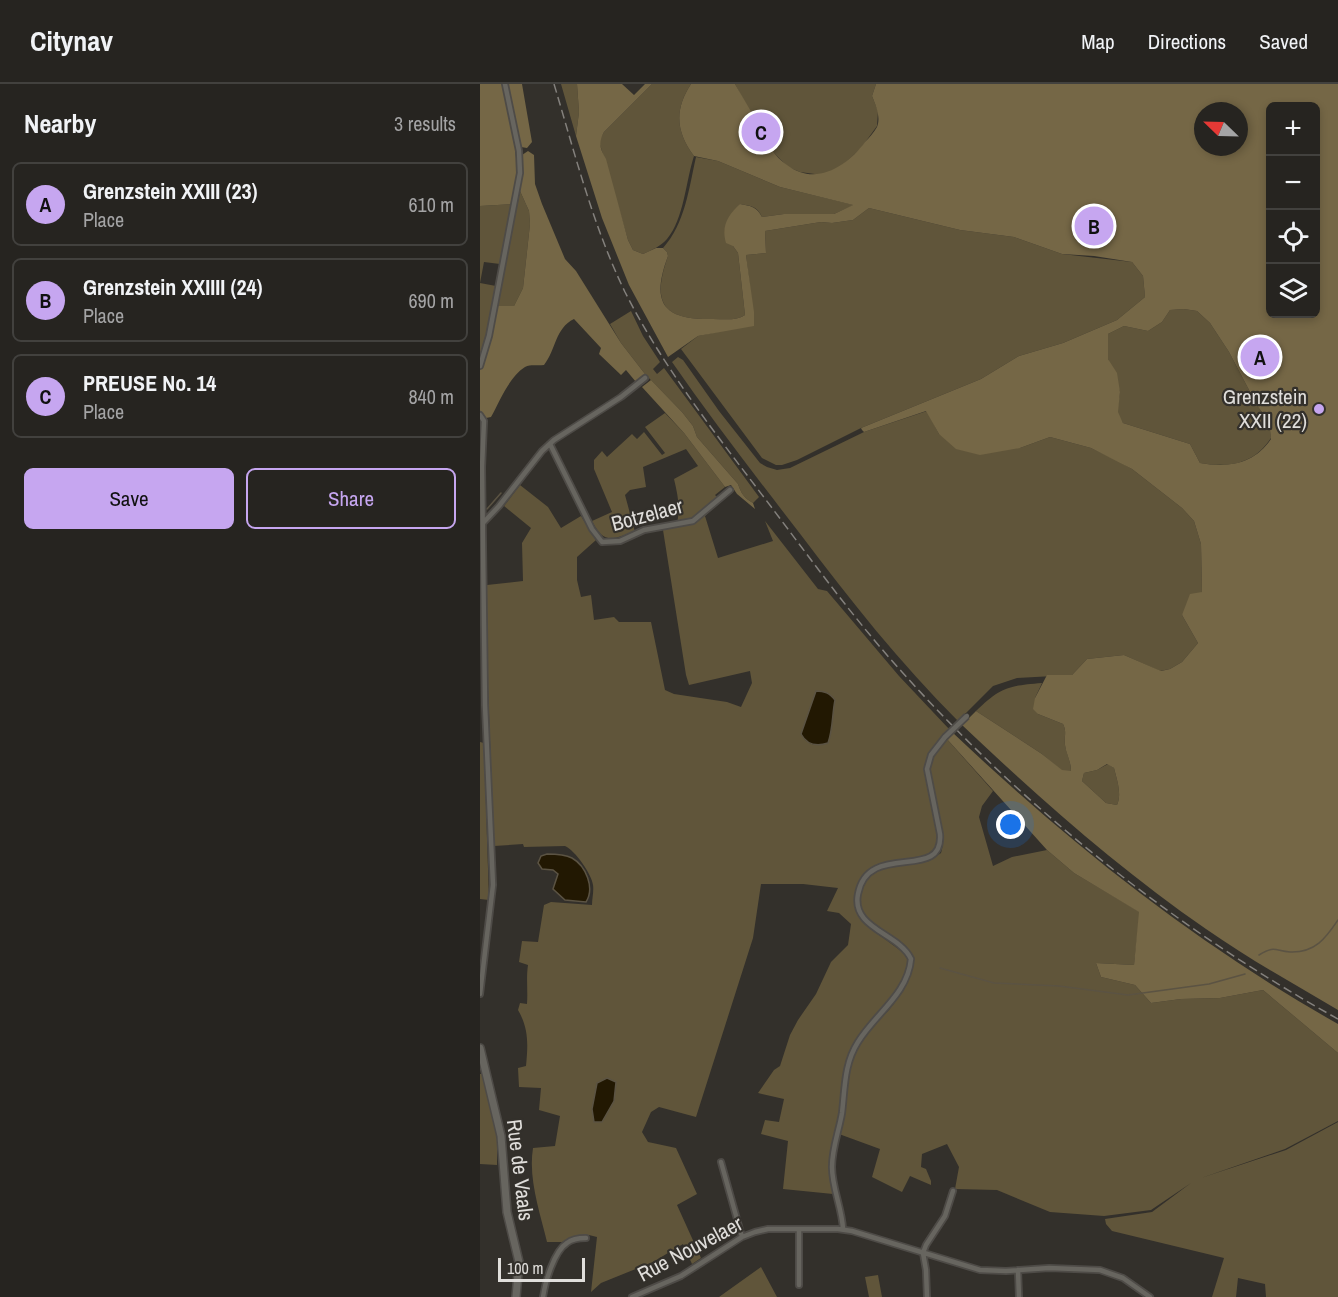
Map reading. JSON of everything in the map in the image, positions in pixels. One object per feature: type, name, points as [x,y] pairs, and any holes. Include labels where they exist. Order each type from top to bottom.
[{"type":"main road","name":"Rue de Vaals","points":[[480,1048],[501,1136],[508,1221],[519,1262],[516,1297]]},
{"type":"street","points":[[480,366],[489,336],[520,173],[519,151],[505,84]]},
{"type":"street","points":[[483,523],[550,444],[645,378]]},
{"type":"street","points":[[480,415],[484,421],[483,705],[493,885],[480,994]]},
{"type":"street","name":"Botzelaer","points":[[550,444],[592,529],[602,542],[620,541],[644,530],[693,521],[730,490]]},
{"type":"street","points":[[843,1229],[832,1167],[842,1113],[844,1078],[857,1043],[868,1027],[892,1002],[909,970],[911,958],[898,943],[866,922],[858,907],[857,897],[861,881],[868,872],[885,866],[928,859],[937,854],[940,834],[927,769],[931,755],[945,737],[967,716]]},
{"type":"street","points":[[721,1162],[742,1237]]},
{"type":"street","points":[[927,1297],[923,1253],[945,1215],[953,1191]]},
{"type":"street","name":"Rue Nouvelaer","points":[[632,1297],[648,1294],[742,1237],[768,1229],[843,1229],[981,1270],[1049,1268],[1100,1270],[1123,1278],[1150,1297]]},
{"type":"street","points":[[799,1230],[799,1285]]},
{"type":"street","points":[[543,1297],[546,1280],[564,1244],[571,1240],[586,1238]]},
{"type":"street","points":[[1018,1270],[1019,1297]]},
{"type":"shaded area","points":[[480,84],[522,84],[532,142],[527,148],[515,149],[518,173],[513,204],[480,206]]},
{"type":"shaded area","points":[[561,84],[577,84],[579,112],[576,136]]},
{"type":"shaded area","points":[[577,84],[622,84],[634,95],[645,84],[652,84],[604,132],[600,143],[628,240],[633,250],[643,254],[656,248],[663,248],[667,252],[661,297],[665,306],[672,312],[696,319],[730,319],[745,315],[738,253],[733,246],[726,243],[724,231],[729,217],[740,204],[753,208],[762,217],[784,214],[834,214],[853,205],[780,187],[718,161],[694,156],[684,138],[679,121],[682,103],[691,84],[735,84],[768,145],[776,155],[798,171],[820,174],[840,166],[849,159],[877,127],[878,112],[872,96],[876,84],[1338,84],[1338,1010],[1222,940],[1142,882],[1050,806],[962,725],[976,711],[1042,754],[1062,770],[1071,771],[1063,724],[1038,714],[1033,709],[1035,698],[1047,675],[1072,675],[1087,659],[1124,655],[1161,671],[1182,662],[1198,643],[1182,615],[1190,594],[1202,592],[1201,544],[1194,521],[1182,508],[1132,469],[1091,448],[1050,437],[1020,448],[980,455],[956,449],[939,434],[926,411],[864,432],[861,428],[981,379],[1019,356],[1063,343],[1117,320],[1145,297],[1143,276],[1132,262],[1062,254],[1014,237],[960,230],[869,208],[853,220],[821,222],[765,231],[766,253],[746,255],[754,326],[698,336],[668,357],[629,285],[602,218],[576,136],[579,112]],"holes":[[[1170,310],[1197,311],[1210,323],[1229,352],[1258,407],[1269,421],[1271,439],[1249,459],[1221,465],[1200,463],[1190,444],[1123,423],[1118,412],[1120,392],[1117,373],[1108,359],[1108,334],[1124,326],[1148,331],[1162,322]],[[1107,764],[1114,768],[1118,782],[1117,805],[1106,803],[1082,781],[1084,773],[1097,770]]]},
{"type":"shaded area","points":[[652,84],[691,84],[682,103],[679,121],[684,138],[694,156],[681,210],[673,231],[662,244],[643,254],[633,250],[628,240],[599,141],[604,132]]},
{"type":"shaded area","points":[[735,84],[876,84],[872,96],[878,111],[877,126],[861,148],[841,167],[822,175],[800,172],[788,167],[768,147]]},
{"type":"shaded area","points":[[528,151],[534,155],[535,184],[565,259],[576,271],[621,343],[645,374],[636,382],[626,370],[621,375],[599,354],[601,348],[574,319],[559,334],[544,365],[527,366],[519,371],[505,390],[491,417],[486,418],[480,411],[480,369],[488,349],[497,306],[514,306],[523,288],[530,224],[529,211],[520,191],[522,155]]},
{"type":"shaded area","points":[[696,157],[718,161],[780,187],[854,205],[834,214],[784,214],[762,217],[756,209],[740,204],[733,246],[738,253],[745,315],[738,318],[696,319],[682,316],[665,306],[662,297],[661,286],[668,256],[663,248],[681,217]]},
{"type":"shaded area","points":[[520,191],[529,211],[530,224],[523,288],[514,306],[497,306]]},
{"type":"shaded area","points":[[513,204],[500,264],[484,262],[480,283],[480,206]]},
{"type":"shaded area","points":[[869,208],[960,230],[1014,237],[1062,254],[1132,262],[1143,276],[1145,297],[1117,320],[1063,343],[1019,356],[981,379],[861,428],[797,460],[776,465],[762,458],[681,349],[698,336],[740,327],[754,320],[746,255],[766,253],[765,231],[821,222],[853,220]]},
{"type":"shaded area","points":[[480,283],[496,286],[480,357]]},
{"type":"shaded area","points":[[1170,310],[1197,311],[1210,323],[1229,352],[1258,407],[1269,421],[1271,438],[1257,454],[1249,459],[1221,465],[1200,463],[1190,444],[1123,423],[1117,412],[1120,392],[1108,359],[1108,334],[1124,326],[1148,331],[1162,322]]},
{"type":"shaded area","points":[[631,311],[643,336],[660,362],[653,369],[657,374],[664,368],[759,497],[753,503],[743,495],[738,484],[697,437],[693,426],[682,412],[645,374],[621,343],[610,324]]},
{"type":"shaded area","points":[[678,357],[683,360],[760,463],[777,470],[790,468],[864,432],[927,411],[939,434],[1020,448],[1050,437],[1091,448],[1118,461],[1132,469],[1182,508],[1194,521],[1201,544],[1202,592],[1182,615],[1198,643],[1182,662],[1170,669],[1160,671],[1124,655],[1087,659],[1072,675],[1017,678],[993,686],[958,721],[896,654],[819,559],[672,362]]},
{"type":"shaded area","points":[[651,380],[682,412],[693,426],[697,437],[738,484],[743,495],[753,503],[755,509],[737,494],[731,485],[725,487],[684,433],[642,387]]},
{"type":"shaded area","points":[[665,413],[684,433],[725,487],[715,495],[721,501],[705,516],[718,558],[773,541],[765,521],[818,589],[827,591],[899,676],[949,729],[931,752],[926,769],[939,839],[937,848],[930,856],[886,864],[866,872],[857,888],[855,900],[857,911],[863,920],[908,958],[906,971],[896,993],[863,1031],[848,1059],[830,1160],[833,1194],[783,1189],[788,1141],[761,1134],[765,1120],[779,1122],[784,1099],[758,1093],[774,1070],[780,1066],[790,1035],[816,994],[831,962],[848,945],[851,924],[839,913],[827,911],[838,888],[803,884],[761,884],[753,938],[696,1117],[659,1107],[651,1112],[642,1132],[648,1142],[676,1148],[697,1194],[677,1205],[701,1258],[692,1264],[683,1244],[653,1262],[601,1283],[591,1292],[597,1237],[589,1235],[562,1242],[547,1242],[533,1183],[533,1148],[555,1146],[560,1116],[539,1110],[541,1088],[519,1087],[518,1068],[526,1066],[527,1044],[526,1031],[518,1010],[520,1003],[527,1004],[528,965],[519,962],[522,941],[538,942],[544,905],[551,902],[592,905],[593,885],[582,863],[565,846],[524,847],[523,844],[494,846],[486,635],[487,585],[523,581],[522,543],[531,528],[504,506],[520,485],[548,507],[561,528],[581,516],[596,540],[577,557],[577,580],[581,597],[591,595],[594,620],[614,617],[619,622],[651,622],[665,690],[674,694],[727,702],[741,707],[752,683],[750,671],[689,685],[686,675],[663,530],[676,527],[678,521],[677,491],[674,479],[698,466],[686,449],[643,467],[646,487],[630,490],[625,495],[635,532],[614,538],[605,537],[596,529],[592,521],[612,512],[594,469],[594,460],[602,451],[607,457],[632,434],[637,439],[644,432],[662,455],[665,453],[645,427]]},
{"type":"shaded area","points":[[1042,683],[1035,698],[1038,714],[1063,724],[1071,771],[1062,771],[1042,754],[976,711],[1005,689]]},
{"type":"shaded area","points":[[816,691],[827,693],[835,700],[828,743],[820,745],[809,743],[801,734]]},
{"type":"shaded area","points":[[952,732],[1042,814],[1136,890],[1234,960],[1338,1024],[1338,1053],[1263,990],[1220,998],[1181,999],[1151,1003],[1135,985],[1101,977],[1096,963],[1134,965],[1139,912],[1074,873],[1047,850],[946,738]]},
{"type":"shaded area","points":[[946,738],[993,791],[982,806],[979,817],[993,866],[1012,857],[1047,850],[1074,873],[1140,912],[1134,965],[1096,963],[1101,977],[1135,985],[1151,1003],[1181,999],[1220,998],[1263,990],[1338,1053],[1338,1121],[1285,1149],[1201,1178],[1286,1150],[1338,1122],[1338,1297],[1266,1297],[1265,1284],[1238,1278],[1236,1297],[1212,1297],[1224,1258],[1112,1231],[1106,1224],[1105,1219],[1152,1212],[1191,1183],[1151,1210],[1104,1216],[1050,1212],[997,1190],[955,1189],[959,1167],[947,1144],[922,1154],[921,1167],[926,1169],[931,1185],[910,1176],[902,1192],[872,1177],[880,1149],[839,1134],[844,1089],[853,1055],[864,1035],[896,1000],[913,965],[911,952],[904,944],[864,918],[859,908],[859,896],[868,875],[880,868],[929,861],[941,853],[942,830],[932,792],[930,768],[934,753]]},
{"type":"shaded area","points":[[480,742],[484,743],[489,900],[480,899]]},
{"type":"shaded area","points":[[1108,764],[1114,768],[1118,782],[1117,805],[1106,803],[1082,781],[1084,773]]},
{"type":"shaded area","points":[[547,854],[572,858],[581,866],[588,878],[590,890],[586,902],[565,900],[553,889],[558,874],[553,870],[542,869],[538,863],[541,856]]},
{"type":"shaded area","points":[[480,1074],[483,1074],[497,1138],[497,1165],[480,1164]]},
{"type":"shaded area","points":[[607,1078],[616,1082],[614,1101],[602,1122],[594,1122],[592,1109],[597,1083]]},
{"type":"shaded area","points":[[761,1267],[777,1297],[719,1297]]},
{"type":"shaded area","points":[[878,1275],[882,1297],[869,1297],[865,1277]]},
{"type":"waterway","points":[[487,509],[501,493]]},
{"type":"waterway","points":[[1259,955],[1272,949],[1299,952],[1313,947],[1329,933],[1338,920]]},
{"type":"waterway","points":[[940,968],[994,983],[1059,986],[1128,995],[1209,984],[1245,974]]},
{"type":"railway","points":[[554,84],[603,242],[640,320],[709,425],[866,630],[950,723],[1000,772],[1106,864],[1219,946],[1338,1019]]},
{"type":"place","name":"PREUSE No. 14","points":[[761,132]]},
{"type":"place","name":"Grenzstein XXIIII (24)","points":[[1094,226]]},
{"type":"place","name":"Grenzstein XXIII (23)","points":[[1260,357]]},
{"type":"place","name":"Grenzstein XXII (22)","points":[[1319,409]]}]
